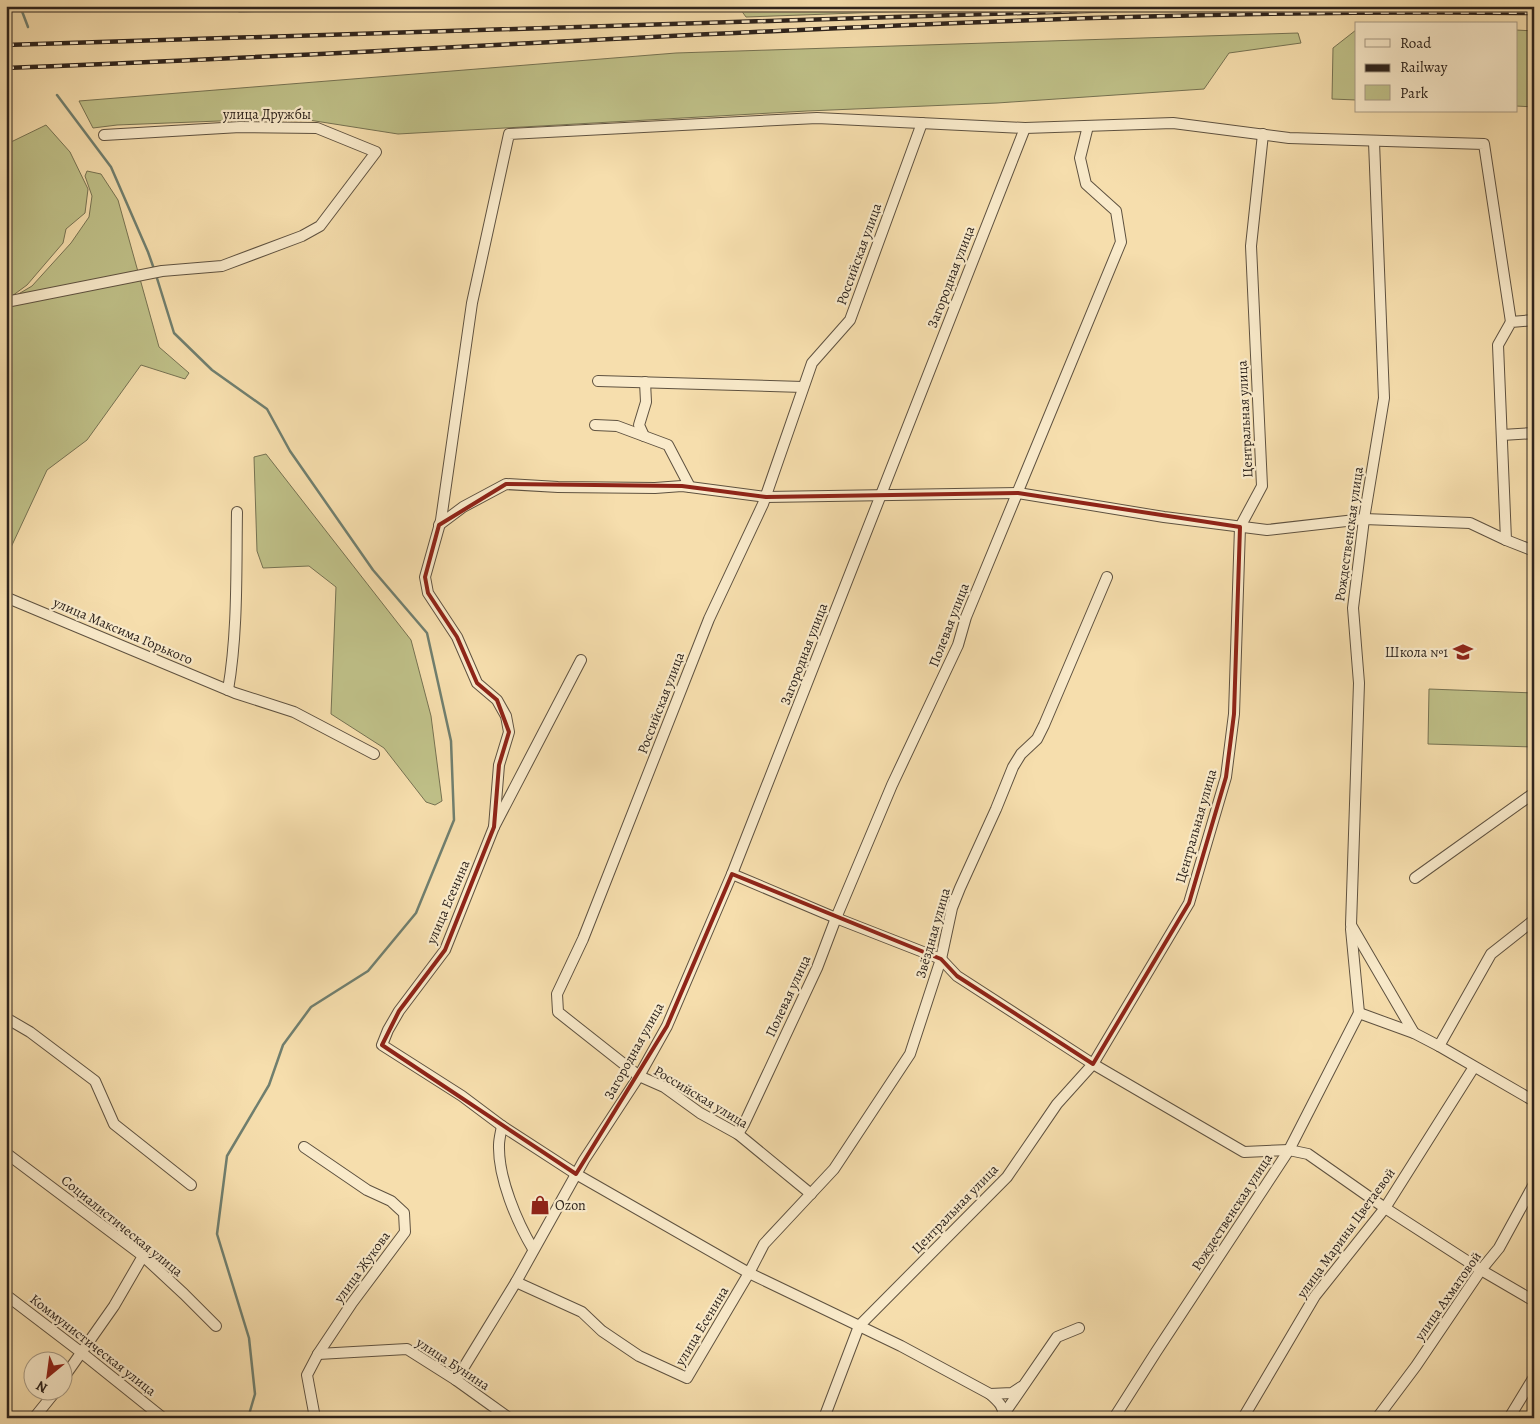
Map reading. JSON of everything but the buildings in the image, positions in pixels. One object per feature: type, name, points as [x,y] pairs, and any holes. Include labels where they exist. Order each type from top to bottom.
[{"type":"street","points":[[494,827],[499,765],[509,732],[506,716],[497,700],[477,683],[457,637],[428,593],[425,577],[439,525],[472,303],[509,134],[817,118],[1025,128],[1173,123],[1289,138],[1484,144],[1511,322],[1498,345],[1506,540]]},
{"type":"street","name":"Российская улица","points":[[810,1194],[738,1134],[700,1113],[664,1087],[639,1076],[558,1012],[557,994],[584,939],[709,618],[766,497],[812,363],[850,320],[922,123]]},
{"type":"street","name":"Полевая улица","points":[[738,1134],[817,968],[892,785],[958,645],[966,617],[1121,242],[1116,211],[1086,184],[1080,158],[1088,126]]},
{"type":"street","name":"улица Дружбы","points":[[6,302],[162,271],[222,266],[308,233],[320,226],[376,152],[318,128],[240,127],[104,135]]},
{"type":"street","name":"Загородная улица","points":[[576,1174],[639,1076],[667,1026],[732,874],[1025,128]]},
{"type":"street","name":"Центральная улица","points":[[859,1326],[1006,1177],[1057,1104],[1093,1064],[1189,903],[1226,777],[1234,714],[1240,526],[1262,486],[1251,246],[1263,134]]},
{"type":"street","name":"Рождественская улица","points":[[1114,1418],[1289,1150],[1359,1013],[1351,925],[1359,683],[1353,608],[1364,519],[1384,398],[1374,142]]},
{"type":"street","points":[[1511,322],[1534,320]]},
{"type":"street","points":[[598,381],[804,387]]},
{"type":"street","points":[[644,436],[639,425],[646,402],[645,382]]},
{"type":"street","points":[[595,425],[617,426],[668,445],[690,487]]},
{"type":"street","points":[[1502,436],[1534,434]]},
{"type":"street","points":[[439,525],[464,507],[506,484],[606,488],[690,487],[766,497],[1018,494],[1164,517],[1267,530],[1364,519],[1470,522],[1506,540],[1534,551]]},
{"type":"street","points":[[228,690],[232,665],[237,512]]},
{"type":"street","name":"Звёздная улица","points":[[750,1273],[764,1244],[834,1169],[910,1054],[941,959],[952,908],[968,868],[996,809],[1013,767],[1021,754],[1037,739],[1083,638],[1107,577]]},
{"type":"street","name":"улица Максима Горького","points":[[6,599],[10,599],[228,690],[294,712],[374,754]]},
{"type":"street","name":"улица Есенина","points":[[580,660],[494,827],[445,950],[399,1011],[382,1045],[462,1096],[502,1126],[576,1174],[750,1273],[901,1346],[990,1394],[1000,1402],[1004,1416]]},
{"type":"street","points":[[1416,878],[1534,793]]},
{"type":"street","points":[[732,874],[836,918],[941,959],[957,976],[1093,1064],[1244,1152],[1289,1150],[1308,1154],[1385,1208],[1481,1270],[1534,1300]]},
{"type":"street","points":[[1439,1046],[1491,954],[1534,920]]},
{"type":"street","points":[[1351,925],[1414,1033]]},
{"type":"street","points":[[1359,1013],[1414,1033],[1534,1101]]},
{"type":"street","points":[[6,1018],[30,1032],[96,1081],[114,1124],[191,1185]]},
{"type":"street","name":"улица Марины Цветаевой","points":[[1243,1418],[1315,1296],[1385,1208],[1474,1067]]},
{"type":"street","points":[[502,1126],[499,1146],[504,1184],[522,1231],[533,1249]]},
{"type":"street","name":"улица Жукова","points":[[304,1148],[367,1190],[391,1201],[404,1213],[405,1232],[352,1303],[318,1354],[307,1375],[315,1418]]},
{"type":"street","name":"Социалистическая улица","points":[[6,1153],[143,1256],[216,1326]]},
{"type":"street","points":[[456,1380],[516,1282],[576,1174]]},
{"type":"street","name":"улица Ахматовой","points":[[1377,1418],[1416,1366],[1481,1270],[1499,1248],[1534,1184]]},
{"type":"street","points":[[72,1366],[114,1306],[143,1256]]},
{"type":"street","name":"улица Есенина","points":[[516,1282],[582,1312],[602,1331],[639,1356],[687,1378],[750,1273]]},
{"type":"street","name":"Коммунистическая улица","points":[[6,1295],[82,1352],[163,1418]]},
{"type":"street","points":[[824,1418],[859,1326]]},
{"type":"street","points":[[1004,1416],[1057,1337],[1079,1328]]},
{"type":"street","name":"улица Бунина","points":[[318,1354],[407,1349],[456,1380],[509,1418]]},
{"type":"street","points":[[1509,1418],[1534,1378]]},
{"type":"street","points":[[990,1394],[1012,1393],[1024,1385]]},
{"type":"street","points":[[34,1418],[47,1402]]},
{"type":"highlighted area","points":[[506,484],[682,486],[766,497],[1018,493],[1240,527],[1234,714],[1226,777],[1189,903],[1093,1064],[957,976],[941,959],[732,874],[667,1026],[576,1174],[382,1045],[399,1011],[445,950],[494,827],[499,765],[509,732],[497,700],[477,683],[457,637],[428,593],[425,577],[439,525]]},
{"type":"green space","points":[[228,6],[430,6],[239,12]]},
{"type":"green space","points":[[738,6],[959,6],[911,11],[746,17]]},
{"type":"green space","points":[[1518,30],[1534,31],[1534,107],[1518,106]]},
{"type":"green space","points":[[1355,31],[1355,100],[1332,99],[1333,48]]},
{"type":"green space","points":[[1298,33],[1301,43],[1229,53],[1204,89],[997,103],[807,111],[398,134],[296,118],[117,125],[93,128],[79,101],[676,53]]},
{"type":"green space","points":[[46,125],[70,152],[88,189],[85,213],[66,229],[63,243],[27,285],[12,296],[6,295],[6,141],[11,142]]},
{"type":"green space","points":[[87,171],[101,174],[118,200],[159,347],[189,373],[185,379],[141,365],[87,440],[47,470],[6,558],[6,298],[10,299],[32,286],[71,243],[89,217],[92,196],[85,176]]},
{"type":"green space","points":[[266,454],[411,640],[431,716],[442,801],[435,805],[426,802],[384,748],[331,714],[336,587],[309,566],[263,568],[257,551],[254,457]]},
{"type":"green space","points":[[1429,689],[1534,693],[1534,747],[1428,744]]},
{"type":"waterway","points":[[20,6],[28,27]]},
{"type":"waterway","points":[[57,95],[111,167],[154,269]]},
{"type":"waterway","points":[[156,275],[174,333],[212,370],[267,409],[290,451],[373,570],[427,633],[451,741],[454,820],[416,913],[368,971],[311,1007],[283,1045],[269,1085],[227,1156],[217,1234],[249,1338],[255,1394],[248,1418]]},
{"type":"railway","points":[[6,45],[1116,10]]},
{"type":"railway","points":[[6,68],[770,31],[1152,16],[1534,13]]},
{"type":"place","name":"Школа №1","points":[[1463,652]]},
{"type":"place","name":"Ozon","points":[[540,1205]]}]
